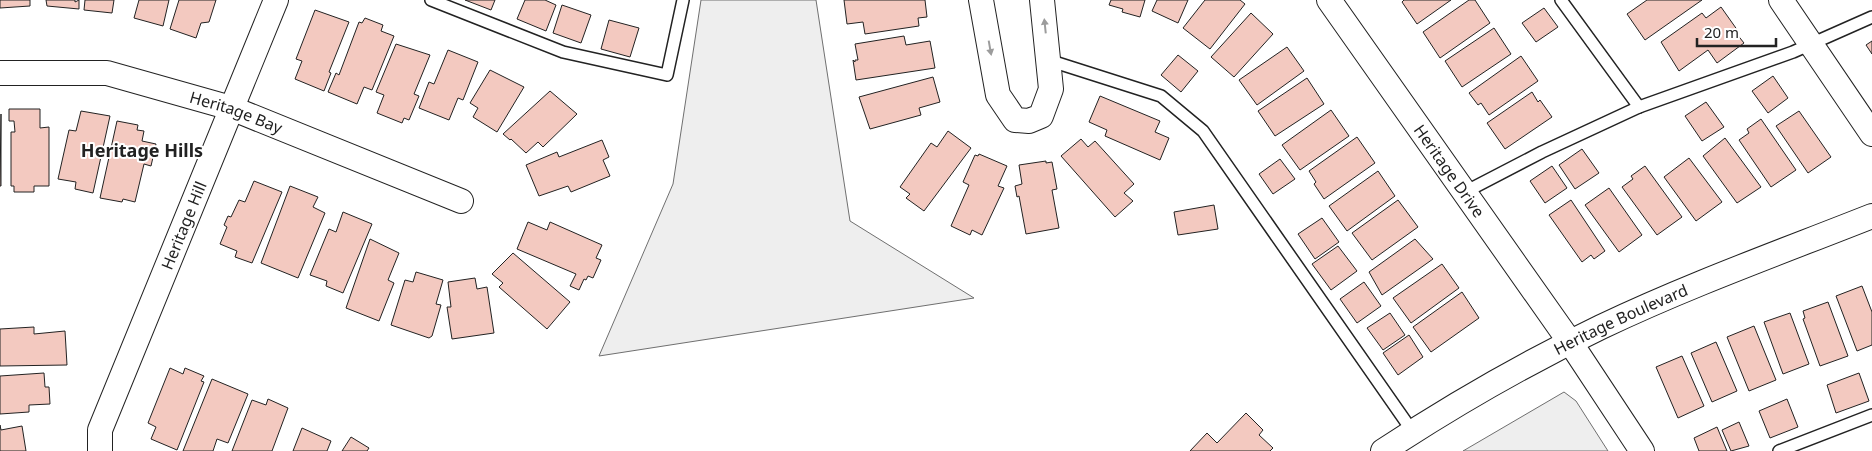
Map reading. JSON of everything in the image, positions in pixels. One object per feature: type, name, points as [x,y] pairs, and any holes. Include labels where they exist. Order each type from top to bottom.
[{"type":"street","name":"Heritage Hill","points":[[100,451],[100,430],[276,0]]},
{"type":"street","points":[[982,0],[998,95],[1015,120],[1029,121],[1041,116],[1051,89],[1042,0]]},
{"type":"street","name":"Heritage Drive","points":[[1329,0],[1570,342],[1642,451]]},
{"type":"street","points":[[1781,0],[1872,134]]},
{"type":"street","name":"Heritage Bay","points":[[0,73],[107,73],[231,108],[461,202]]},
{"type":"street","name":"Heritage Boulevard","points":[[1383,451],[1500,380],[1570,342],[1694,286],[1872,216]]},
{"type":"lane","points":[[431,0],[564,52],[667,75],[684,0]]},
{"type":"lane","points":[[1561,0],[1640,107]]},
{"type":"lane","points":[[1465,192],[1542,152],[1640,107],[1812,44],[1872,17]]},
{"type":"lane","points":[[1048,60],[1161,96],[1203,132],[1413,432]]},
{"type":"lane","points":[[1779,451],[1872,415]]},
{"type":"shaded area","points":[[701,0],[816,0],[850,221],[974,298],[599,356],[673,184]]},
{"type":"shaded area","points":[[1564,392],[1576,401],[1608,451],[1463,451]]},
{"type":"building","points":[[0,0],[30,0],[30,6],[0,8]]},
{"type":"building","points":[[46,0],[75,0],[75,2],[79,0],[79,9],[47,6]]},
{"type":"building","points":[[85,0],[114,0],[112,13],[84,10]]},
{"type":"building","points":[[139,0],[169,0],[163,26],[134,18]]},
{"type":"building","points":[[179,0],[216,0],[209,22],[201,23],[196,38],[170,29]]},
{"type":"building","points":[[465,0],[495,0],[491,10]]},
{"type":"building","points":[[525,0],[545,0],[556,5],[546,31],[517,19]]},
{"type":"building","points":[[844,0],[925,0],[927,17],[918,18],[919,26],[865,34],[863,22],[847,24]]},
{"type":"building","points":[[1111,0],[1145,0],[1140,17],[1122,12],[1123,9],[1109,5]]},
{"type":"building","points":[[1157,0],[1188,0],[1178,23],[1152,11]]},
{"type":"building","points":[[1205,0],[1240,0],[1245,4],[1210,49],[1183,28]]},
{"type":"building","points":[[1404,0],[1451,0],[1417,24],[1402,2]]},
{"type":"building","points":[[1469,0],[1475,0],[1490,23],[1440,58],[1423,32]]},
{"type":"building","points":[[1647,0],[1702,0],[1645,40],[1627,14]]},
{"type":"building","points":[[562,5],[591,15],[581,43],[553,33]]},
{"type":"building","points":[[1721,7],[1744,43],[1717,63],[1708,50],[1679,71],[1661,42],[1702,13],[1706,18]]},
{"type":"building","points":[[1544,8],[1558,27],[1536,42],[1522,23]]},
{"type":"building","points":[[315,10],[349,22],[329,72],[331,73],[324,91],[295,79],[302,61],[296,59]]},
{"type":"building","points":[[1251,13],[1273,34],[1234,77],[1211,57]]},
{"type":"building","points":[[365,18],[383,25],[381,31],[394,36],[372,90],[364,87],[357,104],[328,92],[336,73],[339,75],[359,22],[362,23]]},
{"type":"building","points":[[609,20],[639,28],[630,57],[601,49]]},
{"type":"building","points":[[1494,28],[1511,54],[1462,87],[1445,61]]},
{"type":"building","points":[[904,36],[906,45],[930,41],[935,68],[856,80],[853,60],[855,62],[855,60],[858,60],[855,44]]},
{"type":"building","points":[[1872,41],[1872,54],[1866,45]]},
{"type":"building","points":[[396,44],[430,55],[414,94],[419,96],[409,120],[404,118],[402,123],[377,113],[384,95],[376,92]]},
{"type":"building","points":[[1287,47],[1304,71],[1257,105],[1239,80]]},
{"type":"building","points":[[448,50],[478,62],[463,100],[458,98],[449,120],[419,108],[429,82],[434,84]]},
{"type":"building","points":[[1178,55],[1198,71],[1181,92],[1161,75]]},
{"type":"building","points":[[1521,56],[1538,81],[1489,115],[1481,103],[1478,105],[1469,93]]},
{"type":"building","points":[[490,70],[524,87],[497,132],[473,117],[478,108],[470,103]]},
{"type":"building","points":[[1773,76],[1788,98],[1768,113],[1752,91]]},
{"type":"building","points":[[933,77],[940,102],[919,108],[921,115],[870,129],[859,97]]},
{"type":"building","points":[[1307,78],[1324,104],[1275,136],[1258,111]]},
{"type":"building","points":[[550,91],[577,114],[543,147],[538,142],[526,153],[503,134]]},
{"type":"building","points":[[1532,92],[1538,102],[1540,100],[1552,117],[1505,149],[1487,123]]},
{"type":"building","points":[[1100,96],[1160,121],[1155,132],[1169,138],[1160,160],[1105,136],[1107,130],[1089,122]]},
{"type":"building","points":[[1706,102],[1724,127],[1702,141],[1685,116]]},
{"type":"building","points":[[9,109],[40,109],[40,128],[49,127],[49,186],[34,186],[34,192],[14,192],[14,186],[11,186],[11,132],[15,132],[14,121],[9,121]]},
{"type":"building","points":[[1331,110],[1349,136],[1300,170],[1282,145]]},
{"type":"building","points":[[81,111],[110,116],[93,193],[75,189],[76,182],[58,179],[69,130],[76,131]]},
{"type":"building","points":[[1799,111],[1831,157],[1808,173],[1776,126]]},
{"type":"building","points":[[1,114],[1,186],[0,186]]},
{"type":"building","points":[[1761,119],[1796,170],[1771,187],[1739,140],[1749,133],[1747,129]]},
{"type":"building","points":[[117,121],[138,125],[137,130],[144,131],[142,141],[156,144],[151,166],[144,164],[135,202],[123,199],[122,202],[100,198]]},
{"type":"building","points":[[948,131],[971,148],[924,211],[906,198],[910,194],[900,187],[931,143],[937,147]]},
{"type":"building","points":[[1357,137],[1375,163],[1324,199],[1314,184],[1316,182],[1309,171]]},
{"type":"building","points":[[1725,138],[1761,187],[1737,203],[1703,156]]},
{"type":"building","points":[[1081,139],[1088,147],[1095,141],[1134,184],[1124,193],[1133,201],[1115,217],[1061,156]]},
{"type":"building","points":[[602,140],[609,157],[603,160],[610,176],[571,192],[568,186],[539,196],[526,165],[557,152],[559,157]]},
{"type":"building","points":[[1582,149],[1599,173],[1575,189],[1559,165]]},
{"type":"building","points":[[979,154],[1007,166],[998,186],[1004,188],[982,235],[972,230],[970,235],[951,226],[969,185],[963,182],[975,155],[978,156]]},
{"type":"building","points":[[1689,158],[1722,202],[1696,221],[1664,177]]},
{"type":"building","points":[[1280,159],[1295,179],[1273,194],[1259,174]]},
{"type":"building","points":[[1046,161],[1046,163],[1052,162],[1057,189],[1052,190],[1059,228],[1026,234],[1019,196],[1017,197],[1015,186],[1022,184],[1019,165]]},
{"type":"building","points":[[1552,166],[1567,188],[1545,203],[1530,181]]},
{"type":"building","points":[[1645,166],[1682,217],[1657,235],[1622,187],[1633,179],[1631,176]]},
{"type":"building","points":[[1378,171],[1395,196],[1347,231],[1329,206]]},
{"type":"building","points":[[254,181],[282,192],[252,263],[235,257],[237,251],[220,244],[227,227],[224,225],[228,216],[231,217],[239,200],[245,202]]},
{"type":"building","points":[[290,186],[318,197],[313,207],[325,213],[298,278],[261,263]]},
{"type":"building","points":[[1609,188],[1642,235],[1619,252],[1585,205]]},
{"type":"building","points":[[1398,200],[1418,227],[1372,260],[1352,233]]},
{"type":"building","points":[[1571,200],[1605,251],[1594,259],[1591,255],[1582,262],[1549,215]]},
{"type":"building","points":[[1214,205],[1218,229],[1178,235],[1174,212]]},
{"type":"building","points":[[343,212],[372,224],[343,293],[326,286],[327,281],[310,275],[329,229],[336,232]]},
{"type":"building","points":[[1322,218],[1339,242],[1315,259],[1298,234]]},
{"type":"building","points":[[528,222],[547,230],[550,222],[602,245],[596,258],[601,260],[593,278],[588,276],[586,280],[584,279],[579,290],[570,286],[576,274],[517,249]]},
{"type":"building","points":[[370,239],[399,253],[388,280],[394,283],[379,321],[346,308]]},
{"type":"building","points":[[1415,239],[1433,259],[1382,295],[1369,272]]},
{"type":"building","points":[[1338,246],[1357,271],[1331,290],[1312,264]]},
{"type":"building","points":[[513,253],[570,302],[547,329],[499,287],[503,283],[492,274]]},
{"type":"building","points":[[1442,264],[1459,288],[1411,323],[1393,298]]},
{"type":"building","points":[[416,272],[443,280],[436,304],[441,305],[432,336],[429,338],[391,325],[405,280],[413,282]]},
{"type":"building","points":[[475,278],[477,289],[487,287],[494,333],[452,339],[447,307],[451,307],[448,282]]},
{"type":"building","points":[[1364,282],[1381,306],[1357,323],[1340,299]]},
{"type":"building","points":[[1862,286],[1872,312],[1872,345],[1857,351],[1836,296]]},
{"type":"building","points":[[1462,292],[1479,318],[1431,352],[1413,327]]},
{"type":"building","points":[[1828,302],[1848,356],[1820,366],[1803,319],[1805,318],[1803,311]]},
{"type":"building","points":[[1390,313],[1405,335],[1383,350],[1367,328]]},
{"type":"building","points":[[1790,313],[1809,364],[1783,374],[1764,322]]},
{"type":"building","points":[[1754,326],[1776,380],[1749,391],[1727,337]]},
{"type":"building","points":[[34,327],[34,334],[65,331],[67,365],[0,366],[0,329]]},
{"type":"building","points":[[1409,335],[1423,357],[1398,375],[1383,353]]},
{"type":"building","points":[[1716,342],[1737,391],[1712,402],[1691,353]]},
{"type":"building","points":[[1682,356],[1704,406],[1678,418],[1656,367]]},
{"type":"building","points":[[170,368],[183,374],[185,368],[204,376],[201,381],[204,382],[177,450],[151,439],[156,427],[148,423]]},
{"type":"building","points":[[44,373],[45,387],[49,387],[50,404],[29,405],[29,412],[0,414],[0,376]]},
{"type":"building","points":[[1859,373],[1869,401],[1836,413],[1827,385]]},
{"type":"building","points":[[212,379],[248,394],[228,443],[217,439],[213,451],[183,451]]},
{"type":"building","points":[[268,399],[288,408],[272,451],[232,451],[252,400],[266,405]]},
{"type":"building","points":[[1787,399],[1798,427],[1770,438],[1759,411]]},
{"type":"building","points":[[1246,413],[1263,430],[1259,435],[1273,448],[1270,451],[1190,451],[1207,433],[1217,443]]},
{"type":"building","points":[[1739,422],[1749,446],[1731,451],[1722,430]]},
{"type":"building","points":[[0,425],[1,430],[22,426],[26,451],[0,451]]},
{"type":"building","points":[[1717,427],[1727,451],[1699,451],[1694,438]]},
{"type":"building","points":[[302,428],[331,441],[327,451],[293,451]]},
{"type":"building","points":[[351,437],[369,448],[367,451],[342,451]]},
{"type":"district","name":"Heritage Hills","points":[[142,151]]}]
